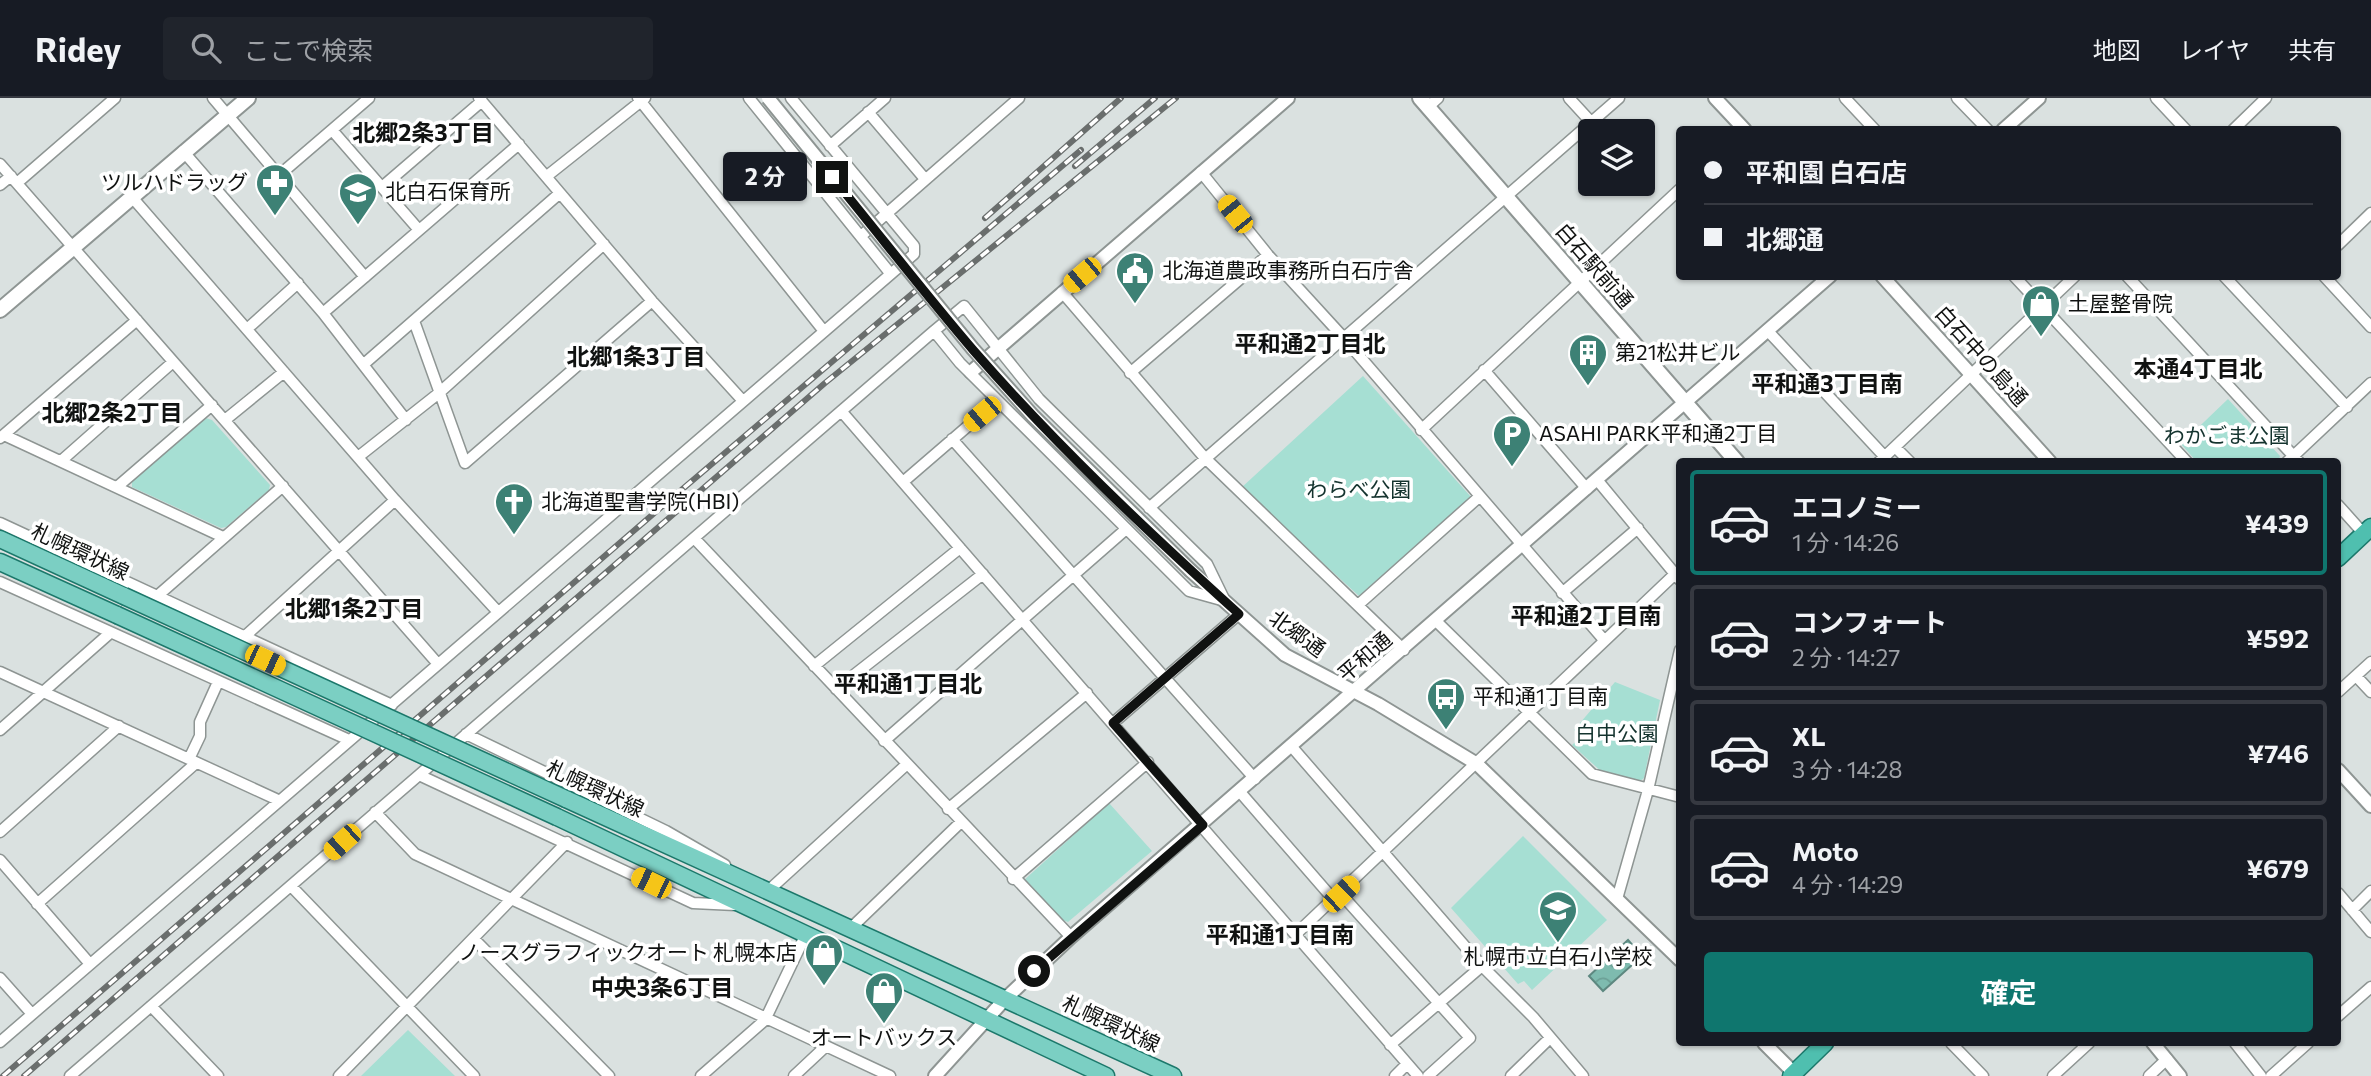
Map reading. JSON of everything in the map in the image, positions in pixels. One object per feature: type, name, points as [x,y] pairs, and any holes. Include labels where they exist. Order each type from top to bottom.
[{"type":"highway","points":[[2341,555],[2367,531]]},
{"type":"highway","points":[[1793,1075],[1822,1046]]},
{"type":"main road","points":[[0,310],[248,98]]},
{"type":"main road","name":"白石駅前通","points":[[1429,101],[1505,197],[1734,458]]},
{"type":"main road","name":"札幌環状線","points":[[0,539],[1173,1076]]},
{"type":"main road","name":"札幌環状線","points":[[0,562],[750,906],[1106,1076]]},
{"type":"street","points":[[0,185],[14,179],[115,98]]},
{"type":"street","points":[[213,98],[277,177],[365,277]]},
{"type":"street","points":[[277,177],[369,98]]},
{"type":"street","points":[[749,98],[890,273]]},
{"type":"street","name":"北郷通","points":[[768,98],[973,349],[1033,415],[1191,571],[1285,655],[1378,704],[1476,764],[1551,832],[1676,956]]},
{"type":"street","points":[[0,1042],[916,250],[791,98]]},
{"type":"street","points":[[861,236],[1019,98]]},
{"type":"street","points":[[971,372],[1288,98]]},
{"type":"street","points":[[1569,98],[1588,119]]},
{"type":"street","points":[[1594,119],[1619,98]]},
{"type":"street","points":[[1714,98],[1741,126]]},
{"type":"street","points":[[1845,98],[1871,126]]},
{"type":"street","points":[[1957,98],[1983,126]]},
{"type":"street","points":[[2008,126],[2039,98]]},
{"type":"street","points":[[2156,98],[2182,126]]},
{"type":"street","points":[[2237,126],[2266,98]]},
{"type":"street","points":[[382,187],[481,99],[652,301],[743,401]]},
{"type":"street","points":[[547,176],[641,99],[823,330]]},
{"type":"street","points":[[830,146],[882,99]]},
{"type":"street","points":[[868,112],[925,179]]},
{"type":"street","points":[[332,130],[419,230]]},
{"type":"street","points":[[1149,508],[1204,457],[1578,133]]},
{"type":"street","points":[[323,313],[519,144]]},
{"type":"street","points":[[183,151],[323,313],[406,420]]},
{"type":"street","points":[[0,164],[438,664]]},
{"type":"street","points":[[1201,172],[1268,255],[1343,337],[1604,640]]},
{"type":"street","points":[[364,364],[560,192]]},
{"type":"street","points":[[1421,430],[1676,193]]},
{"type":"street","points":[[131,196],[358,457],[498,612]]},
{"type":"street","points":[[2341,243],[2371,213]]},
{"type":"street","points":[[358,457],[439,393],[604,244]]},
{"type":"street","points":[[1130,373],[1268,255]]},
{"type":"street","name":"平和通","points":[[935,1076],[1005,999],[1071,937],[1404,650],[1825,280]]},
{"type":"street","name":"白石中の島通","points":[[1886,280],[2046,458]]},
{"type":"street","points":[[2018,280],[2183,458]]},
{"type":"street","points":[[1884,458],[2071,280]]},
{"type":"street","points":[[2131,280],[2291,458]]},
{"type":"street","points":[[2228,280],[2347,407]]},
{"type":"street","points":[[2328,280],[2371,327]]},
{"type":"street","points":[[247,329],[298,283]]},
{"type":"street","points":[[1062,292],[1204,457],[1404,650]]},
{"type":"street","points":[[414,321],[465,463],[652,301]]},
{"type":"street","points":[[70,1076],[964,306],[1039,399],[1207,564],[1225,601]]},
{"type":"street","points":[[138,320],[2,437],[61,461],[223,537]]},
{"type":"street","points":[[1767,330],[1880,458]]},
{"type":"street","points":[[934,331],[997,401],[1189,591],[1225,601]]},
{"type":"street","points":[[61,461],[173,362]]},
{"type":"street","points":[[1483,370],[1592,485],[1637,528],[1676,576]]},
{"type":"street","points":[[225,420],[284,372]]},
{"type":"street","points":[[2295,458],[2371,383]]},
{"type":"street","points":[[903,482],[997,401]]},
{"type":"street","points":[[117,487],[212,405]]},
{"type":"street","points":[[842,412],[1418,1076]]},
{"type":"street","points":[[952,439],[1163,680],[1255,779]]},
{"type":"street","points":[[1895,447],[1906,458]]},
{"type":"street","points":[[155,598],[283,486]]},
{"type":"street","points":[[1358,605],[1479,497]]},
{"type":"street","points":[[243,638],[396,500]]},
{"type":"street","points":[[2341,508],[2367,531]]},
{"type":"street","points":[[0,523],[155,598],[392,705]]},
{"type":"street","points":[[1562,593],[1637,528]]},
{"type":"street","points":[[884,741],[1125,530]]},
{"type":"street","points":[[694,538],[1013,879],[1071,937]]},
{"type":"street","points":[[814,666],[960,548]]},
{"type":"street","points":[[836,689],[983,574]]},
{"type":"street","points":[[1296,934],[1385,852],[1604,640],[1676,578]]},
{"type":"street","points":[[0,582],[349,740]]},
{"type":"street","points":[[1113,723],[1239,614]]},
{"type":"street","points":[[1436,621],[1592,774],[1676,796]]},
{"type":"street","points":[[0,730],[110,633]]},
{"type":"street","points":[[2341,689],[2371,662]]},
{"type":"street","points":[[1617,900],[1648,790],[1676,668]]},
{"type":"street","points":[[0,672],[278,800]]},
{"type":"street","points":[[2356,676],[2371,692]]},
{"type":"street","points":[[37,904],[192,761],[200,736],[200,722],[218,682]]},
{"type":"street","points":[[948,809],[1087,693]]},
{"type":"street","points":[[0,832],[119,726]]},
{"type":"street","points":[[466,734],[666,831],[712,856],[749,883]]},
{"type":"street","points":[[1292,747],[1482,966],[1584,1076]]},
{"type":"street","points":[[1013,879],[1148,762]]},
{"type":"street","points":[[768,891],[906,765]]},
{"type":"street","points":[[2341,773],[2371,806]]},
{"type":"street","points":[[419,775],[693,903],[750,906]]},
{"type":"street","points":[[1240,792],[1470,1038],[1428,1076]]},
{"type":"street","points":[[375,812],[415,854],[765,1020],[890,1076]]},
{"type":"street","points":[[851,928],[961,822]]},
{"type":"street","points":[[339,1076],[567,842]]},
{"type":"street","points":[[0,860],[90,964]]},
{"type":"street","points":[[291,886],[474,1076]]},
{"type":"street","points":[[2352,909],[2371,891]]},
{"type":"street","points":[[2341,896],[2371,932]]},
{"type":"street","points":[[701,1076],[765,1020],[806,934]]},
{"type":"street","points":[[474,939],[608,1076]]},
{"type":"street","points":[[1390,1045],[1482,966]]},
{"type":"street","points":[[0,978],[32,1014]]},
{"type":"street","points":[[2341,1013],[2371,987]]},
{"type":"street","points":[[151,1006],[218,1076]]},
{"type":"street","points":[[1511,1076],[1550,1038]]},
{"type":"street","points":[[1767,1046],[1793,1075]]},
{"type":"street","points":[[1954,1046],[1983,1076]]},
{"type":"street","points":[[2053,1076],[2087,1046]]},
{"type":"street","points":[[2156,1046],[2180,1076]]},
{"type":"street","points":[[2237,1046],[2261,1076]]},
{"type":"street","points":[[2271,1076],[2305,1046]]},
{"type":"street","points":[[794,1076],[825,1047]]},
{"type":"street","points":[[2150,1076],[2167,1059]]},
{"type":"street","points":[[1395,1076],[1406,1065]]},
{"type":"green space","name":"わらべ公園","points":[[1363,376],[1471,497],[1359,596],[1241,488]]},
{"type":"green space","name":"わかごま公園","points":[[2228,399],[2280,456],[2193,458],[2181,444]]},
{"type":"green space","points":[[206,418],[212,420],[270,485],[269,490],[226,527],[221,528],[132,487],[132,481]]},
{"type":"green space","name":"白中公園","points":[[1615,682],[1660,700],[1644,778],[1639,782],[1603,773],[1572,745],[1581,737],[1574,730]]},
{"type":"green space","points":[[1109,803],[1152,851],[1068,922],[1060,919],[1023,881]]},
{"type":"green space","points":[[1523,836],[1607,920],[1532,990],[1524,981],[1518,984],[1451,908]]},
{"type":"green space","points":[[408,1030],[455,1076],[361,1076]]},
{"type":"water","points":[[1628,940],[1642,956],[1603,991],[1589,976]]},
{"type":"railway","points":[[985,218],[1121,98]]},
{"type":"railway","points":[[1075,166],[1155,98]]},
{"type":"railway","points":[[24,1076],[825,383],[1176,98]]},
{"type":"railway","points":[[3,1076],[659,509],[1081,150]]},
{"type":"place","name":"ツルハドラッグ","points":[[275,217]]},
{"type":"place","name":"北白石保育所","points":[[358,226]]},
{"type":"place","name":"北海道農政事務所白石庁舎","points":[[1135,305]]},
{"type":"place","name":"土屋整骨院","points":[[2041,338]]},
{"type":"place","name":"第21松井ビル","points":[[1588,387]]},
{"type":"place","name":"ASAHI PARK平和通2丁目","points":[[1512,468]]},
{"type":"place","name":"北海道聖書学院(HBI)","points":[[514,536]]},
{"type":"place","name":"平和通1丁目南","points":[[1446,731]]},
{"type":"place","name":"札幌市立白石小学校","points":[[1558,944]]},
{"type":"place","name":"ノースグラフィックオート 札幌本店","points":[[824,987]]},
{"type":"place","name":"オートバックス","points":[[884,1025]]},
{"type":"district","name":"北郷2条3丁目","points":[[423,133]]},
{"type":"district","name":"平和通2丁目北","points":[[1310,344]]},
{"type":"district","name":"北郷1条3丁目","points":[[636,357]]},
{"type":"district","name":"本通4丁目北","points":[[2198,369]]},
{"type":"district","name":"平和通3丁目南","points":[[1827,384]]},
{"type":"district","name":"北郷2条2丁目","points":[[112,413]]},
{"type":"district","name":"北郷1条2丁目","points":[[354,609]]},
{"type":"district","name":"平和通2丁目南","points":[[1586,616]]},
{"type":"district","name":"平和通1丁目北","points":[[908,684]]},
{"type":"district","name":"平和通1丁目南","points":[[1280,935]]},
{"type":"district","name":"中央3条6丁目","points":[[662,988]]},
{"type":"route","points":[[832,177],[973,349],[1019,400],[1191,571],[1239,614],[1113,723],[1203,825],[1034,971]]}]
